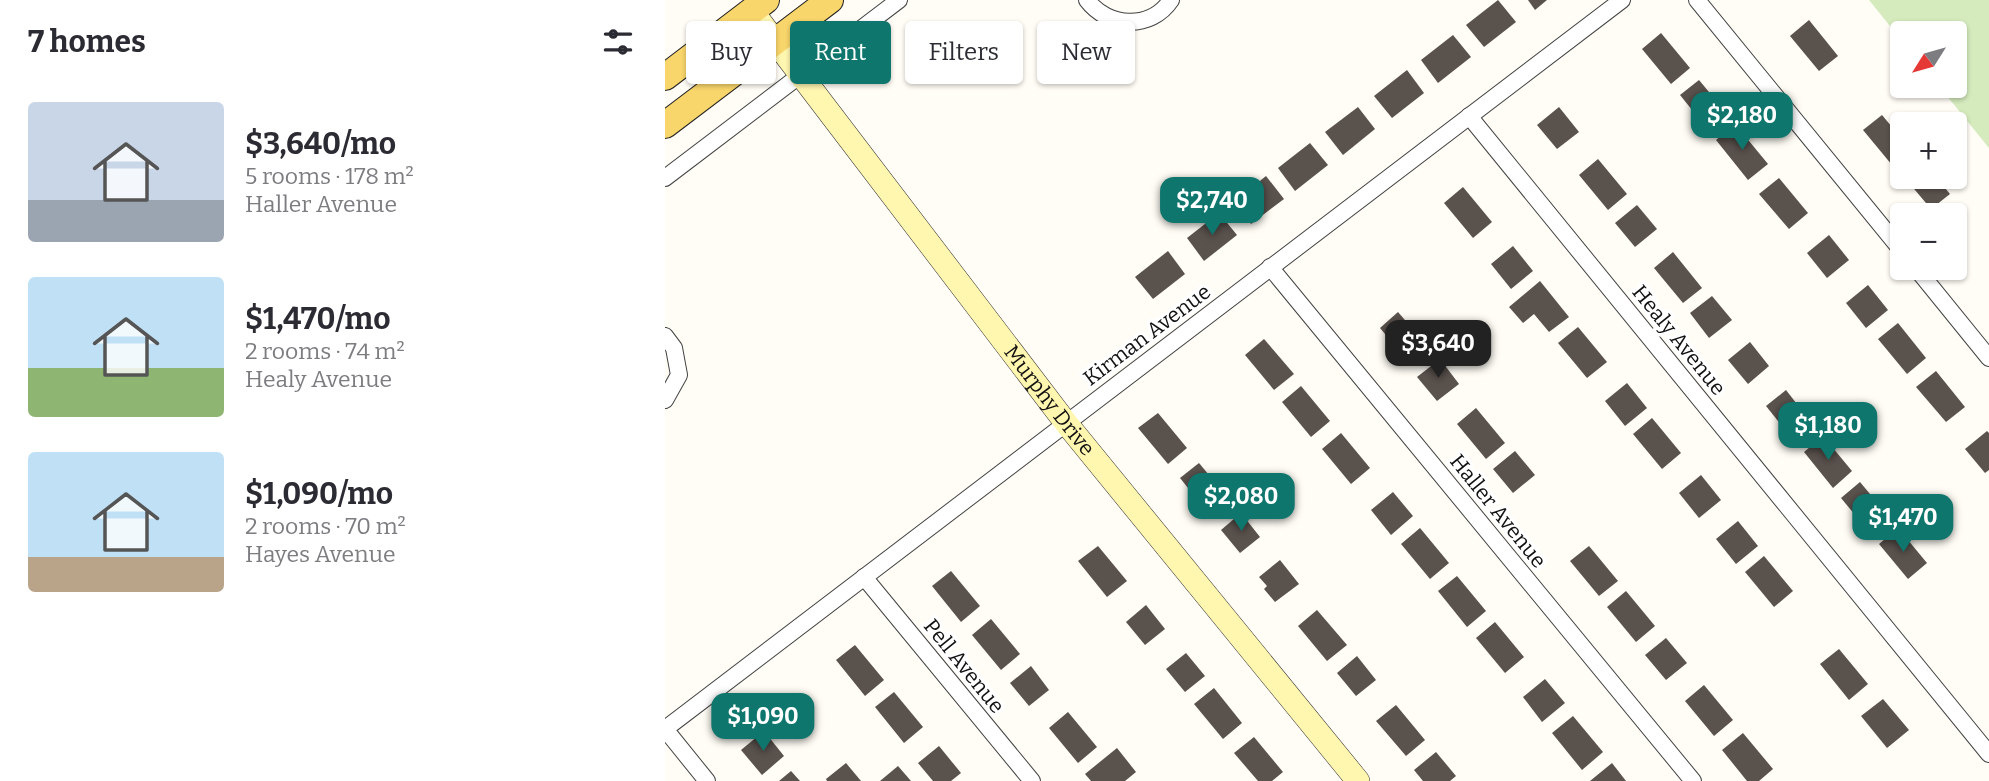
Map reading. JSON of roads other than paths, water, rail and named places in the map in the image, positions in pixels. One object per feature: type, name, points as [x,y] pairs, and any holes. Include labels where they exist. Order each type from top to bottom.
[{"type":"main road","points":[[776,41],[830,0]]},
{"type":"main road","points":[[665,77],[759,6]]},
{"type":"main road","points":[[665,125],[719,84]]},
{"type":"street","points":[[872,21],[899,0]]},
{"type":"street","points":[[1087,0],[1100,14],[1124,22],[1148,19],[1159,13],[1171,0]]},
{"type":"street","name":"Kirman Avenue","points":[[665,729],[1622,0]]},
{"type":"street","points":[[1697,0],[1890,236]]},
{"type":"street","name":"Murphy Drive","points":[[776,43],[790,62]]},
{"type":"street","points":[[665,178],[790,84]]},
{"type":"street","name":"Murphy Drive","points":[[807,84],[1066,423],[1358,781]]},
{"type":"street","name":"Healy Avenue","points":[[1469,116],[1989,754]]},
{"type":"street","name":"Haller Avenue","points":[[1271,267],[1693,781]]},
{"type":"street","points":[[1926,280],[1989,358]]},
{"type":"street","points":[[665,336],[674,348],[679,375],[665,400]]},
{"type":"street","name":"Pell Avenue","points":[[864,577],[1032,781]]},
{"type":"street","points":[[665,729],[707,781]]}]
